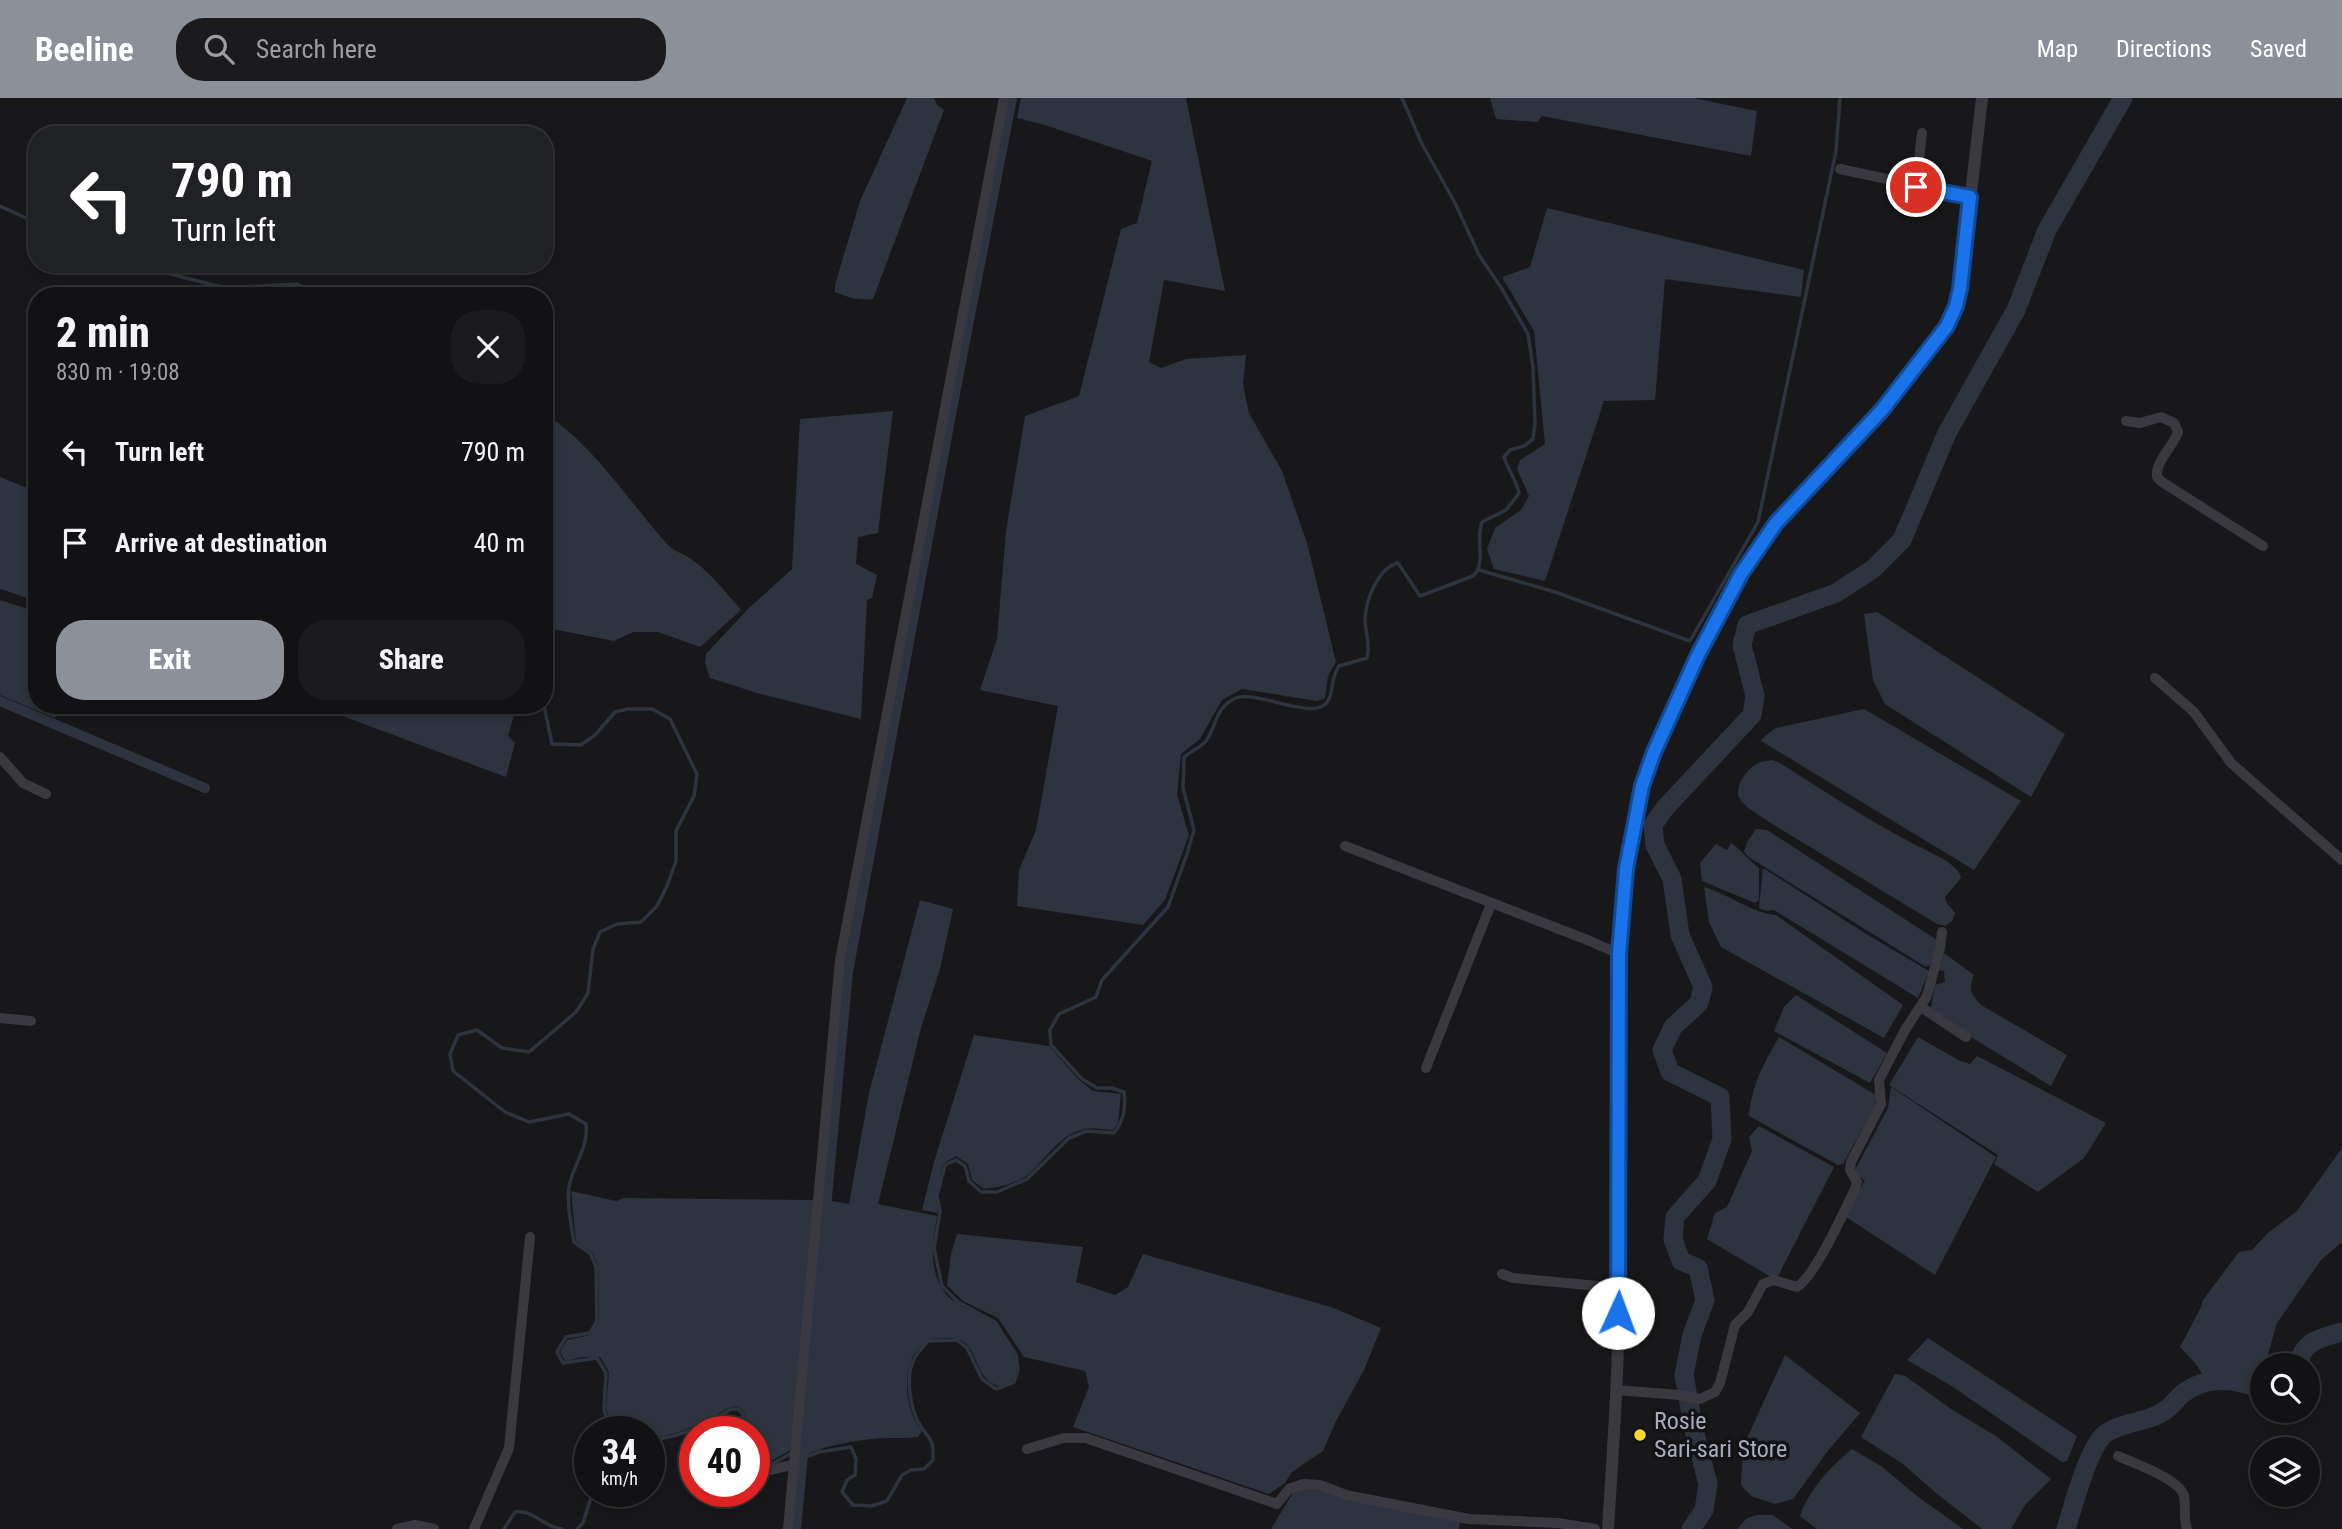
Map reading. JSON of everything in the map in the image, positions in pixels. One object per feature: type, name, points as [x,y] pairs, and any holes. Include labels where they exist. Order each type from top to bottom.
[{"type":"street","points":[[788,1529],[841,960],[1004,98]]},
{"type":"street","points":[[1608,1529],[1619,1288],[1619,954],[1626,869],[1642,786],[1654,752],[1698,655],[1741,574],[1776,523],[1882,410],[1947,326],[1960,289],[1982,98]]},
{"type":"street","points":[[1916,187],[1922,134]]},
{"type":"street","points":[[1840,169],[1970,197]]},
{"type":"street","points":[[2126,421],[2140,423],[2161,417],[2174,423],[2178,429],[2175,442],[2158,467],[2157,477],[2263,547]]},
{"type":"street","points":[[2155,678],[2194,712],[2231,763],[2342,860]]},
{"type":"street","points":[[0,757],[23,783],[46,794]]},
{"type":"street","points":[[1345,846],[1619,954]]},
{"type":"street","points":[[1426,1068],[1491,904]]},
{"type":"street","points":[[1616,1390],[1700,1399],[1715,1392],[1723,1374],[1735,1325],[1748,1312],[1763,1284],[1774,1280],[1794,1287],[1801,1286],[1829,1241],[1857,1185],[1850,1167],[1881,1104],[1879,1080],[1905,1030],[1927,996],[1942,932]]},
{"type":"street","points":[[1921,1007],[1966,1037]]},
{"type":"street","points":[[0,1018],[31,1021]]},
{"type":"street","points":[[474,1529],[509,1448],[530,1237]]},
{"type":"street","points":[[1502,1275],[1619,1288]]},
{"type":"street","points":[[1027,1449],[1064,1438],[1086,1438],[1277,1504],[1289,1489],[1311,1484],[1346,1495],[1469,1519],[1558,1523],[1595,1529]]},
{"type":"street","points":[[2118,1456],[2176,1484],[2184,1496],[2185,1522],[2188,1529]]},
{"type":"street","points":[[770,1467],[795,1457]]},
{"type":"street","points":[[397,1529],[415,1525],[434,1529]]},
{"type":"shaded area","points":[[907,98],[934,98],[937,105],[944,110],[873,299],[849,297],[835,292],[835,285],[860,201]]},
{"type":"shaded area","points":[[1021,98],[1186,98],[1225,291],[1164,280],[1149,362],[1161,368],[1186,359],[1246,355],[1243,384],[1249,413],[1282,471],[1307,543],[1336,662],[1328,676],[1325,698],[1317,701],[1242,689],[1222,700],[1200,739],[1181,754],[1177,795],[1189,835],[1165,900],[1143,925],[1017,906],[1019,870],[1036,830],[1058,706],[980,690],[997,639],[1006,531],[1025,416],[1079,396],[1121,229],[1137,223],[1152,161],[1017,118]]},
{"type":"shaded area","points":[[1490,98],[1693,98],[1757,111],[1751,156],[1542,116],[1537,122],[1496,119]]},
{"type":"shaded area","points":[[1547,208],[1804,270],[1801,297],[1665,279],[1655,400],[1604,401],[1545,581],[1494,569],[1487,549],[1495,528],[1521,510],[1529,496],[1517,469],[1520,460],[1545,444],[1534,331],[1502,277],[1530,267]]},
{"type":"shaded area","points":[[893,411],[878,533],[858,537],[856,564],[877,575],[872,598],[867,600],[861,719],[757,693],[710,678],[705,663],[706,654],[748,609],[792,569],[800,419]]},
{"type":"shaded area","points":[[553,420],[595,458],[668,545],[703,568],[741,610],[700,647],[658,632],[633,632],[614,641],[553,629]]},
{"type":"shaded area","points":[[0,477],[28,488],[28,598],[0,589]]},
{"type":"shaded area","points":[[0,600],[28,609],[28,707],[0,695]]},
{"type":"shaded area","points":[[1877,612],[2065,734],[2031,797],[1885,704],[1873,680],[1864,614]]},
{"type":"shaded area","points":[[1864,709],[2021,801],[1974,870],[1761,741],[1776,728]]},
{"type":"shaded area","points":[[337,714],[514,714],[508,736],[515,743],[506,777]]},
{"type":"shaded area","points":[[1772,760],[1953,866],[1961,878],[1945,897],[1955,913],[1952,921],[1945,926],[1937,924],[1745,805],[1738,792],[1744,776],[1757,764]]},
{"type":"shaded area","points":[[1756,829],[1767,830],[1937,940],[1932,963],[1926,967],[1750,858],[1744,852]]},
{"type":"shaded area","points":[[1731,843],[1759,868],[1759,900],[1755,903],[1702,881],[1700,863],[1716,844],[1727,850]]},
{"type":"shaded area","points":[[1763,868],[1929,971],[1918,998],[1774,910],[1759,908]]},
{"type":"shaded area","points":[[1704,887],[1758,911],[1776,915],[1903,1005],[1884,1038],[1721,947],[1709,922]]},
{"type":"shaded area","points":[[920,900],[953,909],[940,969],[921,1028],[878,1204],[937,1216],[933,1260],[940,1285],[956,1303],[996,1326],[1012,1351],[1016,1364],[1015,1376],[1006,1387],[995,1385],[982,1373],[965,1343],[954,1338],[929,1339],[912,1358],[907,1379],[910,1407],[922,1431],[918,1437],[855,1441],[805,1455],[828,1200],[849,1204],[869,1093]]},
{"type":"shaded area","points":[[1944,953],[1974,975],[1972,991],[1981,1005],[2067,1055],[2051,1086],[1961,1031],[1931,1008],[1935,985],[1945,982],[1944,971],[1939,970]]},
{"type":"shaded area","points":[[1796,995],[1887,1053],[1870,1083],[1774,1031],[1784,1007]]},
{"type":"shaded area","points":[[974,1035],[1049,1046],[1079,1080],[1093,1091],[1121,1094],[1118,1123],[1113,1130],[1088,1128],[1068,1136],[1025,1177],[996,1187],[984,1189],[972,1180],[968,1164],[956,1156],[943,1164],[936,1195],[938,1213],[922,1210],[934,1162]]},
{"type":"shaded area","points":[[1779,1037],[1876,1095],[1875,1106],[1843,1164],[1838,1165],[1749,1116],[1755,1085]]},
{"type":"shaded area","points":[[1918,1037],[1960,1061],[1970,1064],[1977,1056],[2106,1123],[2084,1158],[2038,1192],[1994,1164],[1998,1155],[1889,1085]]},
{"type":"shaded area","points":[[1891,1087],[1996,1157],[1935,1275],[1843,1215],[1865,1181],[1854,1172],[1888,1108]]},
{"type":"shaded area","points":[[1759,1126],[1834,1167],[1776,1280],[1707,1239],[1715,1213],[1727,1207],[1752,1151],[1749,1137]]},
{"type":"shaded area","points":[[2342,1148],[2342,1242],[2321,1260],[2277,1323],[2268,1353],[2250,1353],[2250,1381],[2223,1375],[2203,1375],[2180,1347],[2203,1300],[2239,1252],[2252,1250],[2268,1233],[2297,1211]]},
{"type":"shaded area","points":[[571,1191],[616,1201],[625,1198],[814,1200],[793,1449],[770,1462],[770,1416],[744,1416],[745,1413],[738,1406],[715,1416],[679,1416],[679,1432],[665,1436],[665,1416],[609,1416],[606,1409],[609,1372],[600,1357],[581,1357],[565,1361],[560,1352],[567,1340],[590,1335],[599,1321],[598,1266],[593,1253],[576,1242]]},
{"type":"shaded area","points":[[957,1234],[1083,1247],[1076,1282],[1115,1295],[1128,1287],[1143,1254],[1331,1307],[1381,1328],[1364,1370],[1323,1451],[1292,1472],[1285,1483],[1269,1494],[1073,1427],[1089,1387],[1085,1371],[1024,1357],[998,1318],[963,1301],[947,1285]]},
{"type":"shaded area","points":[[1928,1338],[2077,1436],[2067,1461],[2062,1462],[1950,1385],[1907,1360]]},
{"type":"shaded area","points":[[1785,1355],[1860,1413],[1793,1499],[1775,1504],[1751,1496],[1741,1485],[1743,1447]]},
{"type":"shaded area","points":[[1895,1374],[1905,1376],[1954,1411],[1996,1436],[2051,1479],[2025,1505],[2011,1529],[1982,1529],[1903,1464],[1861,1437]]},
{"type":"shaded area","points":[[1852,1449],[1881,1466],[1963,1529],[1817,1529],[1800,1516],[1822,1479]]},
{"type":"shaded area","points":[[1303,1486],[1460,1521],[1459,1529],[1271,1529],[1294,1491]]},
{"type":"shaded area","points":[[1773,1515],[1792,1529],[1737,1529],[1747,1518]]},
{"type":"waterway","points":[[796,1529],[848,972],[1012,98]]},
{"type":"waterway","points":[[799,1456],[803,1458],[819,1452],[851,1447],[856,1459],[855,1475],[847,1480],[842,1492],[853,1505],[872,1506],[887,1501],[902,1475],[911,1470],[924,1469],[933,1460],[932,1443],[914,1410],[909,1383],[914,1359],[928,1341],[957,1340],[967,1348],[982,1379],[996,1389],[1014,1382],[1018,1370],[1016,1355],[995,1322],[958,1302],[942,1286],[934,1248],[940,1212],[937,1195],[945,1165],[956,1160],[965,1166],[969,1181],[981,1192],[997,1192],[1027,1179],[1069,1138],[1087,1131],[1114,1133],[1124,1114],[1124,1092],[1097,1088],[1082,1079],[1051,1045],[1050,1030],[1059,1014],[1096,997],[1102,980],[1168,907],[1194,830],[1183,788],[1184,757],[1206,741],[1220,712],[1236,698],[1245,696],[1311,709],[1321,707],[1330,697],[1339,666],[1367,658],[1366,611],[1374,585],[1385,571],[1398,563],[1420,596],[1473,576],[1479,565],[1482,522],[1506,510],[1519,493],[1504,457],[1510,450],[1524,446],[1533,439],[1533,367],[1528,334],[1479,255],[1455,203],[1422,144],[1402,98]]},
{"type":"waterway","points":[[1479,570],[1555,592],[1690,641],[1758,522],[1836,151],[1840,98]]},
{"type":"waterway","points":[[1691,1529],[1704,1510],[1708,1484],[1684,1375],[1692,1335],[1705,1300],[1698,1268],[1681,1261],[1673,1239],[1675,1217],[1707,1181],[1722,1139],[1720,1097],[1670,1072],[1662,1050],[1673,1027],[1699,1003],[1703,987],[1680,935],[1672,879],[1655,845],[1653,825],[1665,808],[1752,715],[1755,696],[1742,645],[1747,625],[1836,593],[1873,569],[1902,540],[1947,433],[2016,310],[2047,230],[2123,98]]},
{"type":"waterway","points":[[0,206],[28,219]]},
{"type":"waterway","points":[[166,273],[222,287]]},
{"type":"waterway","points":[[244,287],[297,284],[302,287]]},
{"type":"waterway","points":[[0,701],[28,713]]},
{"type":"waterway","points":[[546,714],[552,744],[581,745],[595,735],[615,712],[652,709],[670,719],[697,774],[694,796],[676,831],[676,861],[657,906],[641,922],[617,924],[600,932],[593,949],[588,993],[576,1012],[529,1052],[502,1048],[477,1030],[458,1035],[450,1054],[453,1071],[505,1112],[529,1122],[569,1114],[586,1124],[583,1148],[569,1187],[569,1201],[574,1242],[591,1254],[596,1267],[597,1321],[590,1333],[566,1337],[557,1352],[563,1363],[597,1358],[606,1373],[606,1416]]},
{"type":"waterway","points":[[31,714],[205,788]]},
{"type":"waterway","points":[[2302,1353],[2314,1341],[2342,1332]]},
{"type":"waterway","points":[[2066,1529],[2087,1464],[2105,1434],[2161,1413],[2181,1395],[2200,1384],[2220,1380],[2250,1386]]},
{"type":"waterway","points":[[719,1416],[731,1409],[738,1409],[743,1416]]},
{"type":"waterway","points":[[665,1438],[679,1434]]},
{"type":"waterway","points":[[770,1465],[792,1453]]},
{"type":"waterway","points":[[577,1529],[583,1523],[588,1507]]},
{"type":"waterway","points":[[504,1529],[515,1512],[528,1514],[562,1529]]},
{"type":"place","name":"Rosie Sari-sari Store","points":[[1640,1435]]},
{"type":"route","points":[[1618,1313],[1619,954],[1626,869],[1642,786],[1654,752],[1698,655],[1741,574],[1776,523],[1882,410],[1947,326],[1960,289],[1970,197],[1916,187]]}]
